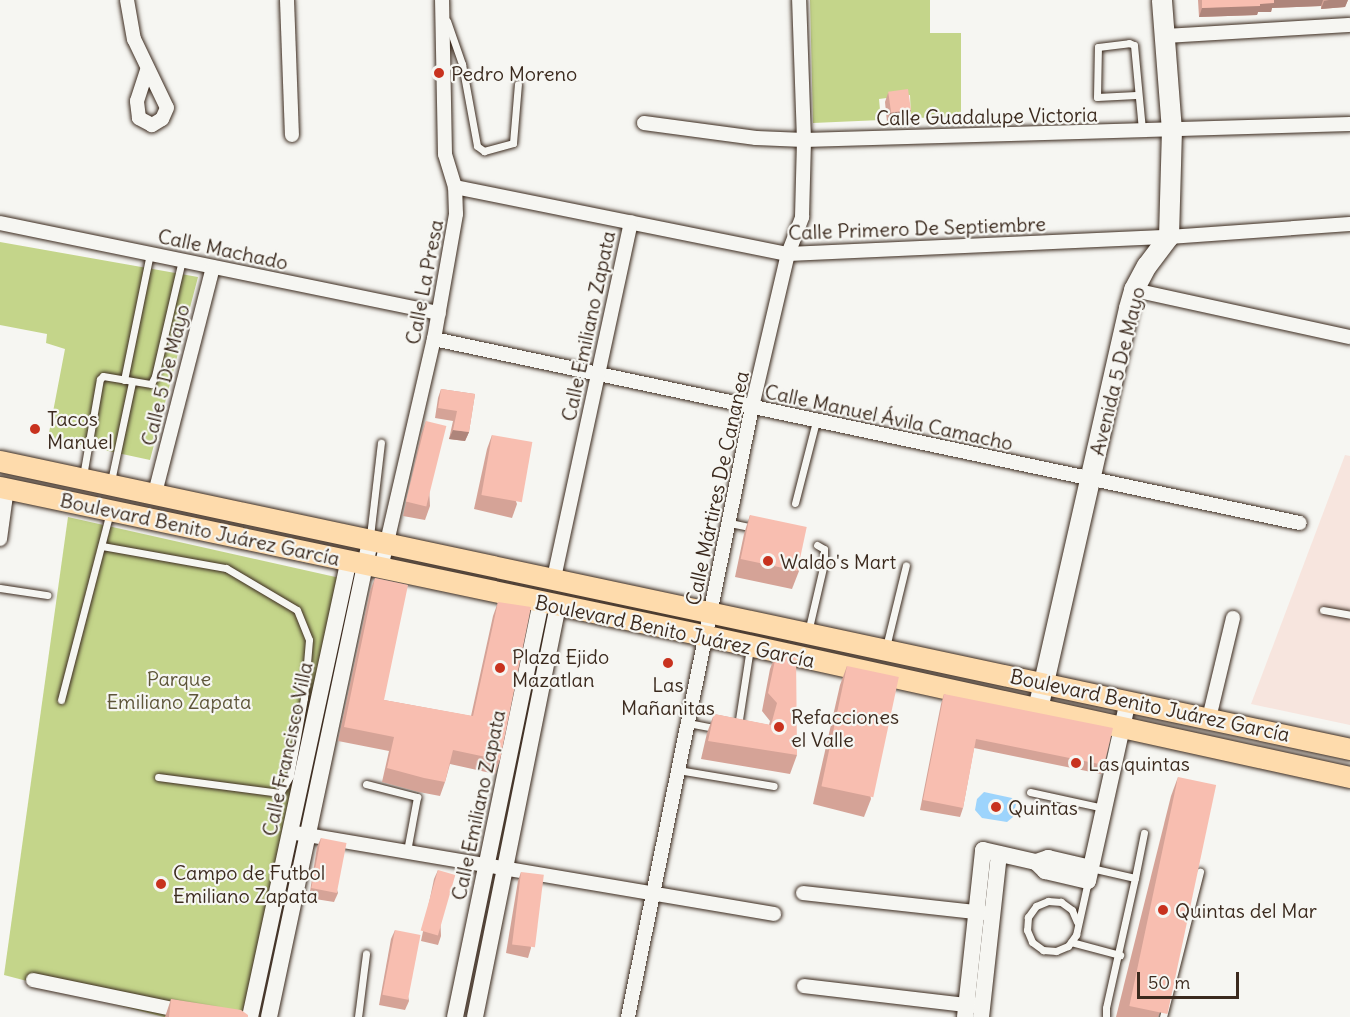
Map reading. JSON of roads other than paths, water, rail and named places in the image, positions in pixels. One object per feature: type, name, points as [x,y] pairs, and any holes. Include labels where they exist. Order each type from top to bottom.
[{"type":"main road","points":[[1162,0],[1172,131],[1169,237]]},
{"type":"main road","name":"Avenida 5 De Mayo","points":[[1038,709],[1134,290],[1147,266],[1169,237]]},
{"type":"main road","name":"Boulevard Benito Juárez García","points":[[0,461],[886,648],[1350,749]]},
{"type":"main road","name":"Boulevard Benito Juárez García","points":[[3,487],[707,636],[1122,729],[1350,777]]},
{"type":"street","points":[[128,0],[134,39],[147,71]]},
{"type":"street","points":[[287,0],[292,135]]},
{"type":"street","name":"Calle Mártires De Cananea","points":[[628,1017],[752,407],[788,254],[802,217],[804,140],[799,0]]},
{"type":"street","name":"Calle La Presa","points":[[378,542],[434,339],[456,214],[455,187],[445,154],[442,5]]},
{"type":"street","points":[[1164,36],[1350,25]]},
{"type":"street","name":"Calle Guadalupe Victoria","points":[[644,123],[756,138],[804,140],[1142,132],[1350,124]]},
{"type":"street","name":"Calle Primero De Septiembre","points":[[455,187],[788,254],[1169,237],[1350,224]]},
{"type":"street","name":"Calle Emiliano Zapata","points":[[554,578],[600,375],[631,222]]},
{"type":"street","name":"Calle Machado","points":[[0,223],[438,313]]},
{"type":"street","name":"Calle 5 De Mayo","points":[[155,493],[213,267]]},
{"type":"street","points":[[1134,290],[1350,337]]},
{"type":"street","name":"Calle Manuel Ávila Camacho","points":[[434,339],[1300,524]]},
{"type":"street","points":[[0,539],[3,487]]},
{"type":"street","points":[[365,564],[378,542]]},
{"type":"street","name":"Calle Francisco Villa","points":[[250,1017],[290,832],[365,564]]},
{"type":"street","name":"Calle Francisco Villa","points":[[269,1017],[365,564]]},
{"type":"street","name":"Calle Emiliano Zapata","points":[[454,1017],[550,604]]},
{"type":"street","name":"Calle Emiliano Zapata","points":[[475,1017],[507,867],[550,604]]},
{"type":"street","points":[[1209,718],[1233,618]]},
{"type":"street","points":[[804,986],[974,1011],[991,852],[1036,862],[1048,858],[1090,874],[1128,700]]},
{"type":"street","points":[[290,832],[774,914]]},
{"type":"street","points":[[803,893],[985,913]]},
{"type":"street","points":[[33,980],[212,1017]]},
{"type":"lane","points":[[442,5],[462,64],[477,146],[484,151],[513,143],[518,84]]},
{"type":"lane","points":[[1136,95],[1097,97],[1098,47],[1129,42],[1134,45],[1136,95],[1142,132]]},
{"type":"lane","points":[[111,483],[150,253]]},
{"type":"lane","points":[[83,478],[100,379],[104,376],[151,384],[155,376],[182,260]]},
{"type":"lane","points":[[795,503],[816,421]]},
{"type":"lane","points":[[378,542],[381,443]]},
{"type":"lane","points":[[62,700],[111,509]]},
{"type":"lane","points":[[730,523],[764,530]]},
{"type":"lane","points":[[808,632],[824,563],[824,549],[817,545]]},
{"type":"lane","points":[[102,546],[226,568],[297,610],[309,640],[304,698],[290,776],[280,793],[158,777]]},
{"type":"lane","points":[[886,648],[906,565]]},
{"type":"lane","points":[[0,588],[47,596]]},
{"type":"lane","points":[[1323,610],[1350,615]]},
{"type":"lane","points":[[688,723],[729,732],[738,727],[750,646]]},
{"type":"lane","points":[[678,770],[774,786]]},
{"type":"lane","points":[[366,784],[417,797],[407,851]]},
{"type":"lane","points":[[1030,792],[1104,808]]},
{"type":"lane","points":[[1106,1017],[1106,1008],[1120,955],[1144,833]]},
{"type":"lane","points":[[1163,1017],[1200,872]]},
{"type":"lane","points":[[1077,922],[1072,910],[1061,902],[1048,901],[1036,906],[1028,916],[1027,930],[1032,942],[1043,950],[1056,951],[1071,942],[1076,935],[1077,922],[1090,874],[1135,878]]},
{"type":"lane","points":[[1071,942],[1120,955]]},
{"type":"lane","points":[[358,1017],[366,954]]},
{"type":"water","name":"Quintas","points":[[984,792],[1012,798],[1016,804],[1013,817],[1007,822],[982,818],[975,810],[977,799]]},
{"type":"place","name":"Pedro Moreno","points":[[439,73]]},
{"type":"place","name":"Tacos Manuel","points":[[35,429]]},
{"type":"place","name":"Waldo's Mart","points":[[768,561]]},
{"type":"place","name":"Las Mañanitas","points":[[668,663]]},
{"type":"place","name":"Plaza Ejido Mazatlan","points":[[500,668]]},
{"type":"place","name":"Refacciones el Valle","points":[[779,727]]},
{"type":"place","name":"Las quintas","points":[[1076,763]]},
{"type":"place","name":"Quintas","points":[[996,807]]},
{"type":"place","name":"Campo de Futbol Emiliano Zapata","points":[[161,884]]},
{"type":"place","name":"Quintas del Mar","points":[[1163,910]]},
{"type":"park label","name":"Parque Emiliano Zapata","points":[[179,690]]}]
